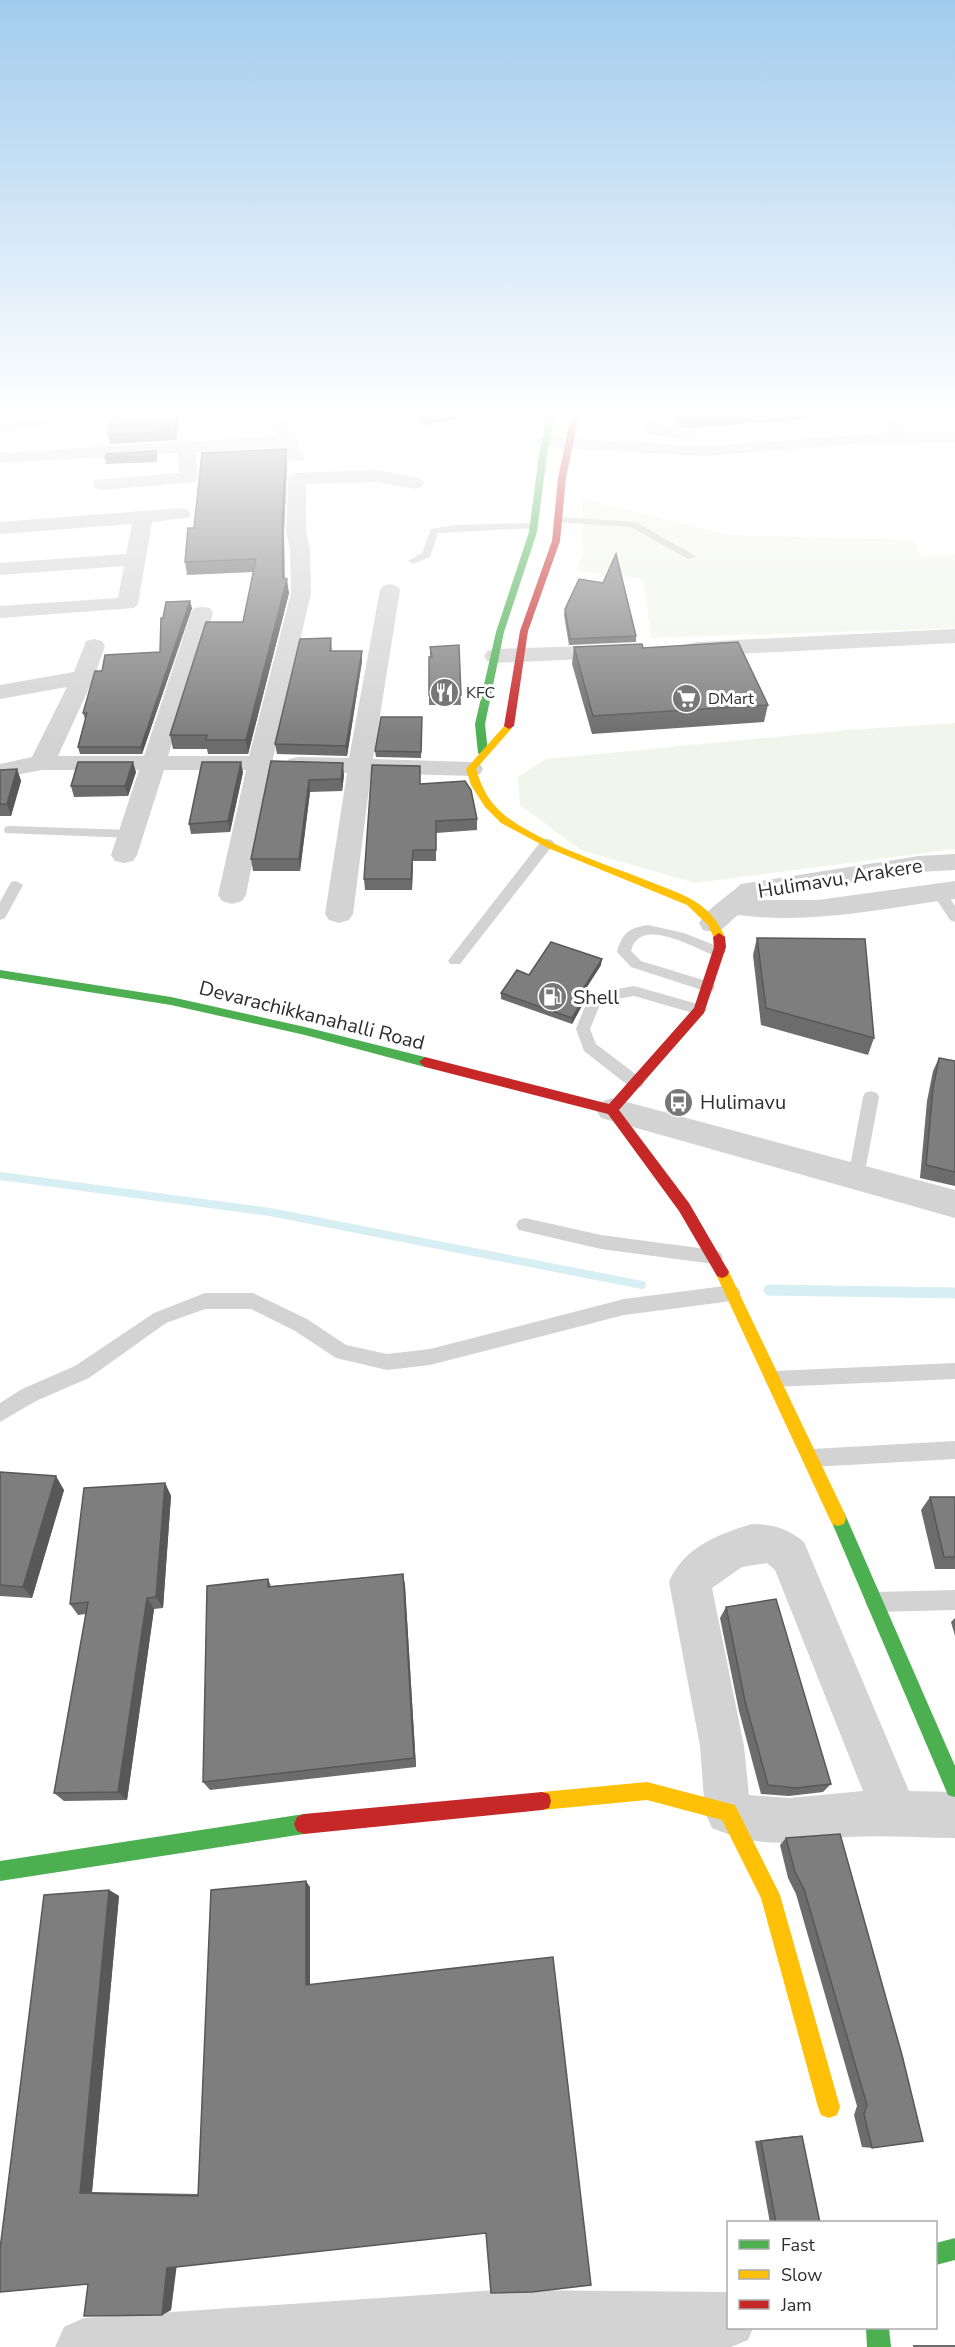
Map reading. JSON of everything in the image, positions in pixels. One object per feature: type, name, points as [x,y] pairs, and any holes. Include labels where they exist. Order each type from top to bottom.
[{"type":"main road","points":[[534,521],[522,570],[500,632],[480,724],[476,785],[490,807],[505,821],[547,843],[691,902],[713,923],[719,934],[718,952],[700,1010],[612,1110],[684,1207],[714,1257],[812,1458],[955,1788]]},
{"type":"main road","points":[[477,761],[509,726],[524,631],[556,541],[558,521]]},
{"type":"main road","name":"Devarachikkanahalli Road","points":[[0,974],[171,1001],[305,1031],[612,1110]]},
{"type":"main road","points":[[0,1871],[280,1826],[647,1791],[728,1812],[771,1895],[829,2107]]},
{"type":"main road","points":[[937,2254],[955,2249]]},
{"type":"main road","points":[[878,2329],[879,2347]]},
{"type":"street","points":[[0,528],[97,521]]},
{"type":"street","points":[[0,612],[127,604],[142,521]]},
{"type":"street","points":[[232,895],[260,762],[301,593],[300,550],[296,521]]},
{"type":"street","points":[[0,569],[135,559]]},
{"type":"street","points":[[339,914],[360,766],[390,590]]},
{"type":"street","points":[[127,845],[202,613]]},
{"type":"street","points":[[675,650],[955,636]]},
{"type":"street","points":[[42,763],[83,676],[94,646]]},
{"type":"street","points":[[495,657],[639,651]]},
{"type":"street","points":[[0,692],[83,676]]},
{"type":"street","points":[[0,771],[42,763],[260,762],[360,766],[477,761]]},
{"type":"street","name":"Hulimavu, Arakere","points":[[735,906],[751,890],[919,864],[955,862]]},
{"type":"street","name":"Hulimavu, Arakere","points":[[735,906],[764,912],[851,905],[947,890]]},
{"type":"street","points":[[713,923],[726,910],[735,906]]},
{"type":"street","points":[[612,1110],[955,1204]]},
{"type":"street","points":[[895,1814],[790,1556],[784,1548],[765,1543],[730,1549],[699,1570],[690,1582],[722,1746],[728,1812],[759,1820],[789,1821],[849,1814],[955,1815]]},
{"type":"street","points":[[84,2347],[497,2332],[727,2320]]},
{"type":"lane","points":[[568,521],[633,524],[692,557]]},
{"type":"lane","points":[[413,561],[426,555],[434,531],[455,528],[533,526]]},
{"type":"lane","points":[[10,830],[127,845]]},
{"type":"lane","points":[[455,961],[547,843]]},
{"type":"lane","points":[[0,915],[16,885]]},
{"type":"lane","points":[[947,890],[955,917]]},
{"type":"lane","points":[[708,987],[636,964],[624,952],[624,942],[631,932],[643,928],[659,930],[718,952]]},
{"type":"lane","points":[[636,1083],[589,1047],[583,1029],[595,998],[634,991],[700,1010]]},
{"type":"lane","points":[[856,1177],[871,1097]]},
{"type":"lane","points":[[525,1225],[601,1242],[714,1257]]},
{"type":"lane","points":[[0,1413],[29,1395],[82,1372],[160,1318],[205,1301],[253,1301],[301,1325],[342,1352],[387,1362],[430,1357],[624,1307],[732,1293]]},
{"type":"lane","points":[[774,1379],[955,1371]]},
{"type":"lane","points":[[812,1458],[955,1450]]},
{"type":"lane","points":[[875,1602],[955,1600]]},
{"type":"shaded area","points":[[582,521],[670,521],[730,535],[913,540],[921,556],[955,554],[955,628],[651,638],[643,579],[576,571],[583,554]]},
{"type":"shaded area","points":[[955,723],[955,849],[695,883],[581,850],[520,805],[518,777],[546,759],[848,730]]},
{"type":"building","points":[[195,521],[282,521],[283,578],[287,579],[246,740],[206,740],[207,735],[170,735],[206,622],[243,622],[256,559],[185,562],[188,528],[194,528]]},
{"type":"building","points":[[616,554],[636,636],[570,639],[565,609],[579,579],[603,583]]},
{"type":"building","points":[[190,601],[141,747],[78,747],[87,713],[83,713],[95,671],[102,671],[105,655],[160,652],[161,618],[163,618],[166,602]]},
{"type":"building","points":[[331,638],[330,651],[362,651],[346,746],[275,744],[300,639]]},
{"type":"building","points":[[738,642],[768,705],[593,716],[574,647],[642,644],[643,648]]},
{"type":"building","points":[[459,645],[461,695],[429,695],[429,657],[432,657],[430,647]]},
{"type":"building","points":[[381,717],[422,717],[421,752],[375,751]]},
{"type":"building","points":[[271,761],[343,763],[341,779],[309,780],[299,859],[251,859]]},
{"type":"building","points":[[78,762],[133,762],[125,786],[71,786]]},
{"type":"building","points":[[202,762],[241,762],[228,821],[189,824]]},
{"type":"building","points":[[372,765],[420,766],[420,784],[465,781],[471,790],[477,819],[436,821],[436,850],[413,850],[411,879],[364,879]]},
{"type":"building","points":[[17,769],[7,804],[0,804],[0,770]]},
{"type":"building","points":[[757,938],[865,939],[874,1038],[766,1008]]},
{"type":"building","points":[[551,942],[602,959],[581,992],[586,994],[572,1018],[501,993],[517,970],[529,975]]},
{"type":"building","points":[[939,1058],[955,1061],[955,1172],[926,1165],[933,1088]]},
{"type":"building","points":[[0,1472],[56,1476],[23,1587],[0,1585]]},
{"type":"building","points":[[165,1483],[156,1597],[147,1598],[118,1792],[54,1793],[88,1602],[70,1604],[84,1488]]},
{"type":"building","points":[[930,1497],[955,1497],[955,1557],[944,1557]]},
{"type":"building","points":[[403,1574],[414,1758],[203,1782],[207,1586],[268,1579],[268,1587]]},
{"type":"building","points":[[776,1599],[831,1784],[796,1788],[768,1785],[745,1701],[726,1607]]},
{"type":"building","points":[[840,1834],[902,2055],[923,2141],[872,2148],[864,2114],[867,2105],[804,1889],[795,1872],[786,1838]]},
{"type":"building","points":[[306,1881],[306,1985],[553,1957],[591,2285],[532,2292],[491,2293],[486,2233],[167,2268],[162,2315],[84,2316],[88,2284],[0,2292],[0,2249],[44,1895],[109,1890],[80,2193],[198,2196],[211,1890]]},
{"type":"building","points":[[802,2136],[820,2221],[776,2221],[761,2141]]},
{"type":"waterway","points":[[0,1176],[270,1212],[642,1285]]},
{"type":"waterway","points":[[769,1290],[955,1293]]},
{"type":"traffic: fast","points":[[483,753],[480,724],[500,632],[533,532],[534,521]]},
{"type":"traffic: fast","points":[[0,974],[171,1001],[305,1031],[425,1062]]},
{"type":"traffic: fast","points":[[838,1518],[955,1788]]},
{"type":"traffic: fast","points":[[0,1871],[304,1824]]},
{"type":"traffic: fast","points":[[937,2254],[955,2249]]},
{"type":"traffic: fast","points":[[878,2329],[879,2347]]},
{"type":"traffic: slow","points":[[509,726],[471,769],[476,785],[490,807],[505,821],[552,846],[691,902],[713,923],[719,937]]},
{"type":"traffic: slow","points":[[722,1272],[838,1518]]},
{"type":"traffic: slow","points":[[542,1801],[647,1791],[728,1812],[770,1895],[829,2107]]},
{"type":"traffic: jam","points":[[509,726],[524,631],[556,541],[558,521]]},
{"type":"traffic: jam","points":[[612,1110],[700,1010],[720,947],[719,937]]},
{"type":"traffic: jam","points":[[425,1062],[612,1110]]},
{"type":"traffic: jam","points":[[612,1110],[684,1207],[722,1272]]},
{"type":"traffic: jam","points":[[304,1824],[542,1801]]},
{"type":"place","name":"KFC","points":[[445,692]]},
{"type":"place","name":"DMart","points":[[687,698]]},
{"type":"place","name":"Shell","points":[[552,997]]},
{"type":"place","name":"Hulimavu","points":[[679,1102]]}]
